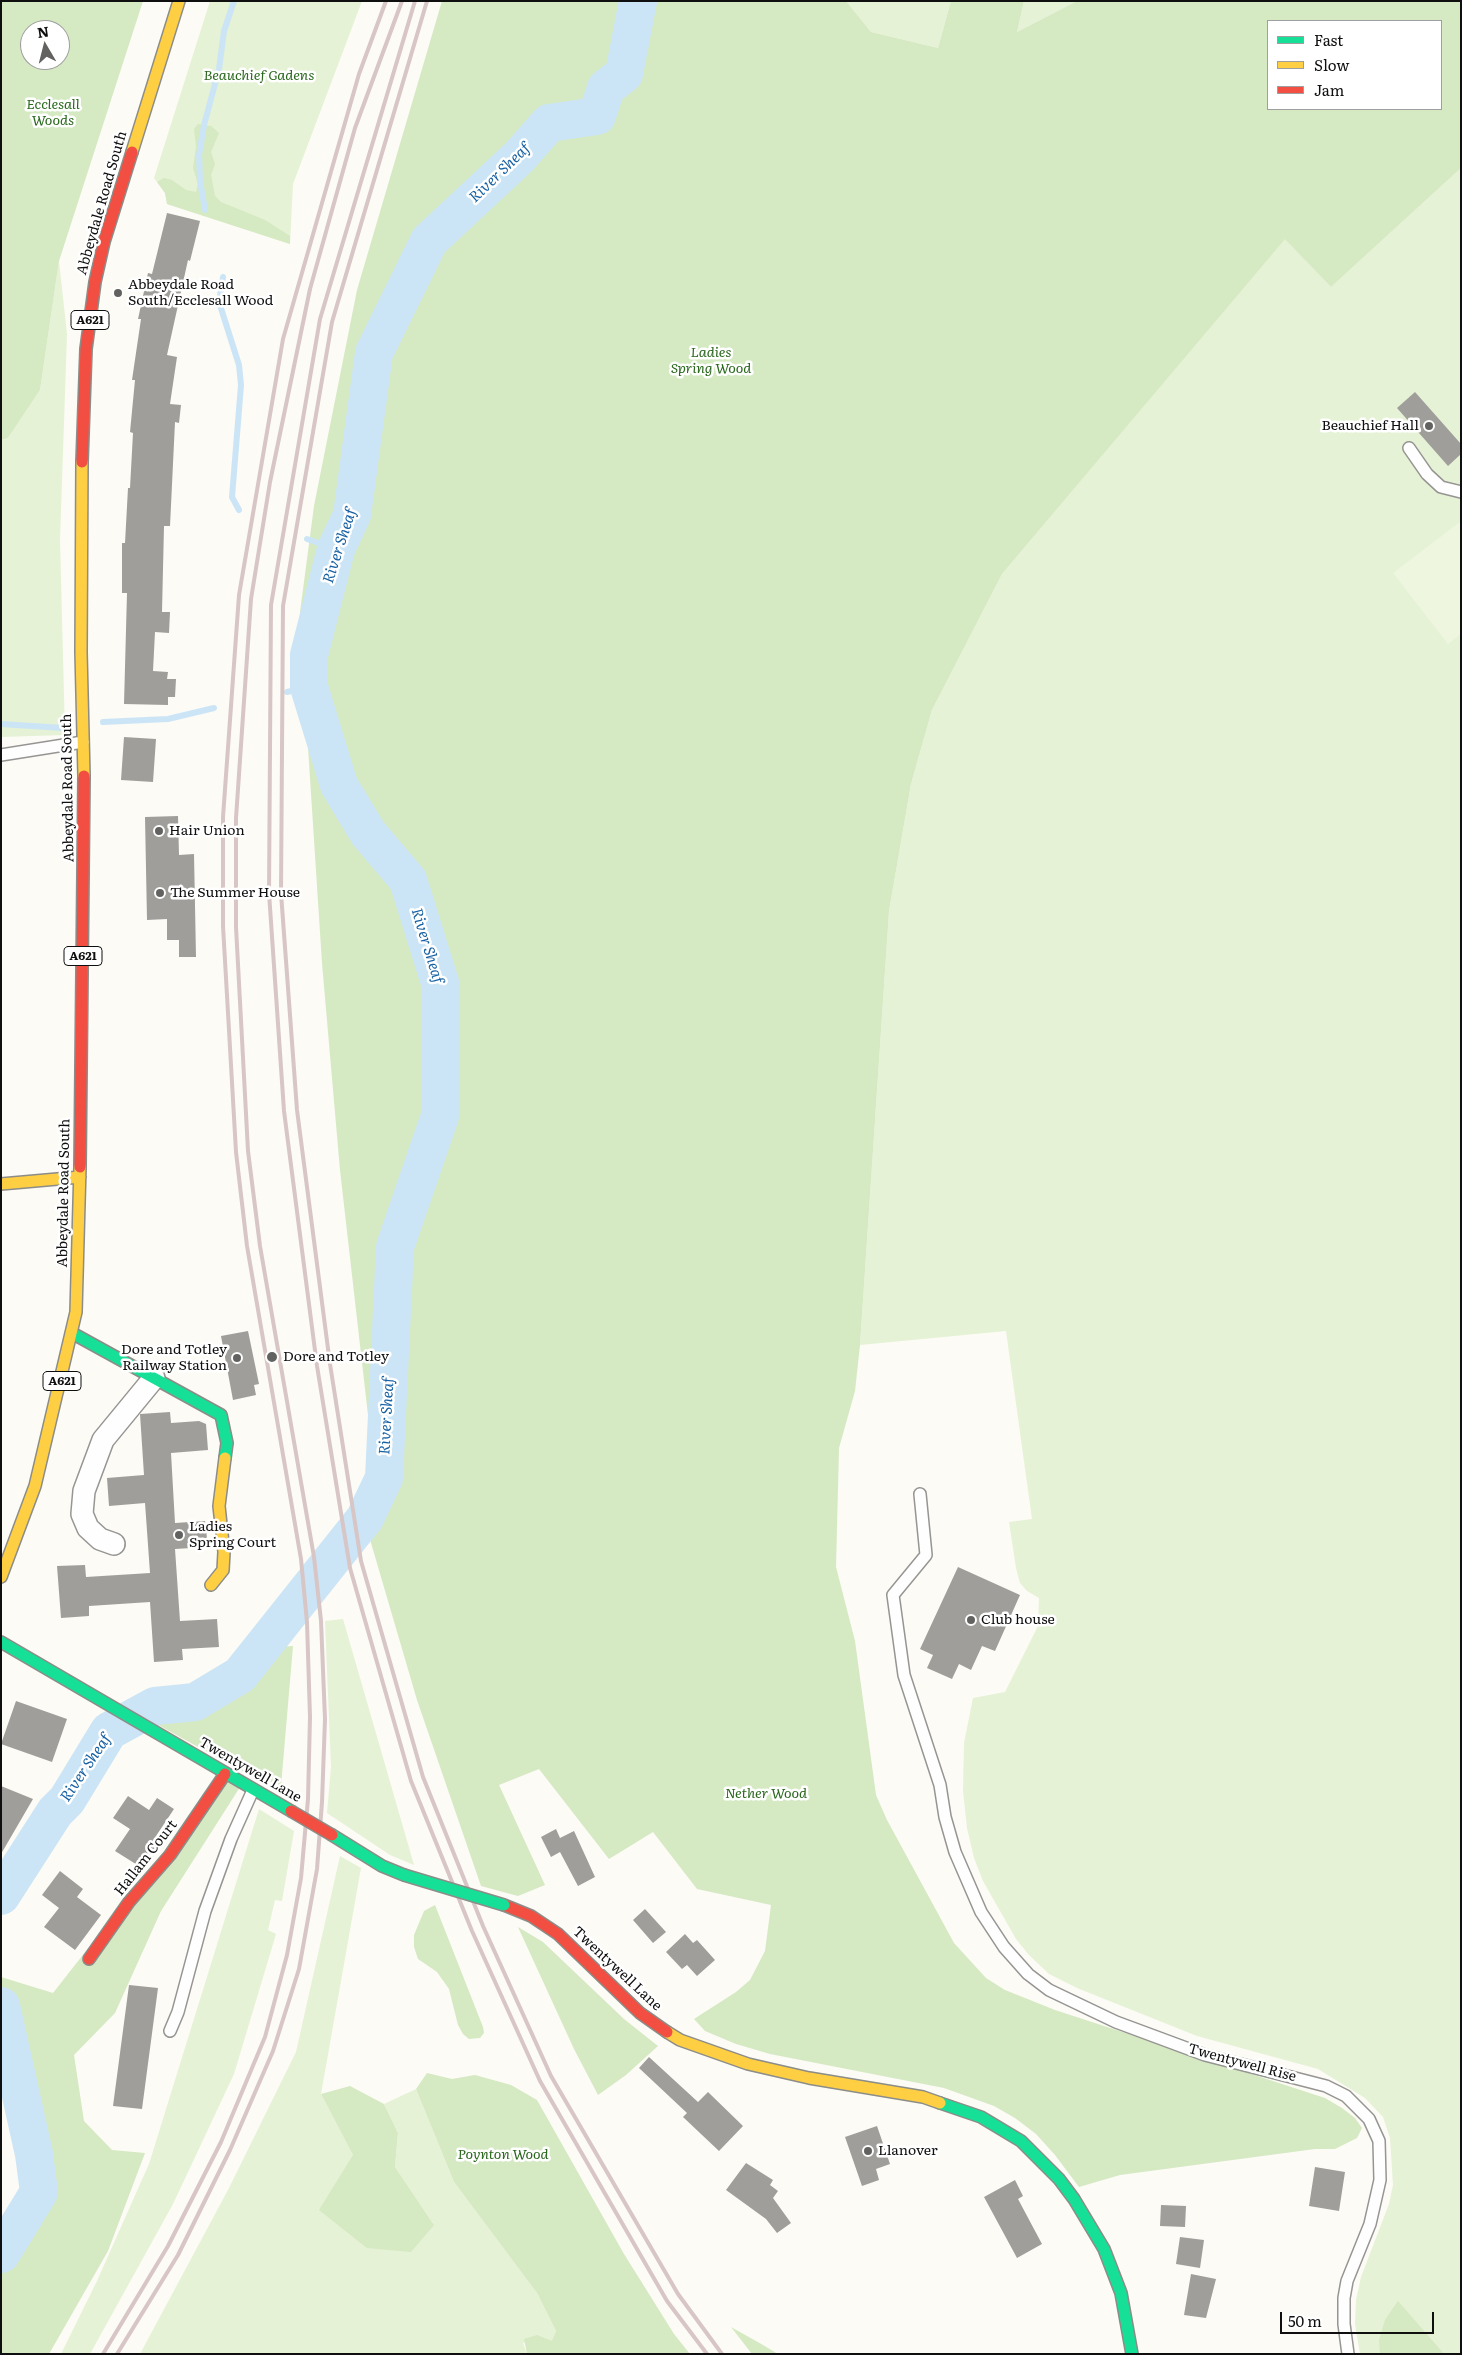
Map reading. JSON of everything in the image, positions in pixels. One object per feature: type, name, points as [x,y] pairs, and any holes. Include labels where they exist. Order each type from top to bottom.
[{"type":"street","name":"Abbeydale Road South","points":[[1,1577],[35,1486],[76,1312],[79,1255],[85,821],[82,417],[86,349],[93,292],[104,242],[178,1]]},
{"type":"street","points":[[1,1184],[80,1176]]},
{"type":"street","points":[[72,1332],[221,1414],[226,1442],[219,1506],[224,1552],[222,1570],[211,1585]]},
{"type":"street","points":[[114,1544],[100,1539],[88,1528],[82,1514],[84,1491],[102,1440],[154,1378]]},
{"type":"street","name":"Twentywell Lane","points":[[1,1642],[252,1790],[291,1810],[382,1866],[404,1876],[520,1910],[551,1929],[640,2012],[658,2027],[680,2040],[748,2064],[809,2078],[923,2097],[981,2117],[1021,2141],[1059,2179],[1074,2199],[1104,2250],[1121,2293],[1132,2354]]},
{"type":"street","name":"Hallam Court","points":[[88,1959],[129,1902],[170,1855],[225,1774]]},
{"type":"lane","points":[[1409,448],[1427,474],[1441,488],[1461,492]]},
{"type":"lane","points":[[1,754],[83,742]]},
{"type":"lane","name":"Twentywell Rise","points":[[920,1494],[926,1555],[893,1595],[904,1675],[940,1785],[945,1818],[955,1852],[981,1912],[1004,1947],[1040,1985],[1116,2022],[1205,2055],[1326,2086],[1346,2096],[1368,2120],[1379,2141],[1380,2180],[1370,2224],[1346,2290],[1344,2324],[1348,2354]]},
{"type":"lane","points":[[170,2032],[178,2012],[205,1911],[231,1839],[252,1790]]},
{"type":"green space","name":"Ecclesall Woods","points":[[1,1],[143,1],[59,261],[40,390],[8,438],[1,440]]},
{"type":"green space","name":"Beauchief Gadens","points":[[210,1],[362,1],[293,184],[290,244],[167,204],[165,193],[154,178]]},
{"type":"green space","name":"Ladies Spring Wood","points":[[442,1],[846,1],[871,32],[938,48],[951,1],[1024,1],[1017,32],[1077,1],[1461,1],[1461,168],[1331,287],[1285,239],[1002,574],[932,710],[911,784],[889,911],[860,1345],[855,1391],[839,1448],[836,1567],[855,1641],[876,1795],[887,1820],[954,1943],[986,1978],[1005,1990],[1055,2010],[1325,2098],[1355,2118],[1362,2128],[1357,2138],[1335,2149],[1315,2149],[1120,2175],[1079,2187],[1055,2155],[1036,2134],[1015,2118],[994,2106],[944,2088],[770,2054],[736,2044],[705,2031],[694,2019],[736,1992],[750,1980],[765,1951],[771,1905],[697,1889],[653,1832],[609,1859],[539,1769],[499,1785],[545,1885],[518,1896],[481,1886],[417,1700],[369,1536],[372,1450],[340,1170],[322,963],[307,732],[297,689],[300,612],[314,506],[357,290]]},
{"type":"green space","points":[[846,1],[951,1],[938,48],[871,32]]},
{"type":"green space","points":[[1024,1],[1077,1],[1017,32]]},
{"type":"green space","points":[[198,124],[211,126],[219,133],[211,152],[215,164],[211,175],[215,196],[221,202],[265,220],[290,236],[290,244],[167,204],[165,193],[157,182],[164,178],[172,180],[186,190],[196,192],[198,184],[193,168],[196,147],[194,129]]},
{"type":"green space","name":"Beauchief Hall","points":[[1461,168],[1461,2354],[1360,2354],[1355,2324],[1356,2300],[1361,2277],[1389,2204],[1393,2185],[1390,2138],[1383,2117],[1365,2098],[1318,2069],[1197,2036],[1077,1988],[1049,1974],[1029,1955],[1016,1939],[983,1881],[974,1858],[967,1828],[963,1791],[964,1743],[973,1698],[1005,1692],[1038,1626],[1039,1598],[1027,1591],[1020,1583],[1009,1522],[1032,1519],[1006,1331],[860,1345],[889,911],[911,784],[932,710],[1002,574],[1285,238],[1331,287]]},
{"type":"green space","points":[[59,261],[67,334],[60,540],[65,735],[1,737],[1,440],[8,438],[40,390]]},
{"type":"green space","points":[[1461,521],[1461,634],[1448,644],[1393,573]]},
{"type":"green space","points":[[343,1619],[414,1865],[390,1855],[327,1813],[331,1767],[325,1621]]},
{"type":"green space","points":[[293,1646],[281,1786],[240,1770],[149,1720],[155,1706],[195,1702],[240,1675],[261,1648]]},
{"type":"green space","points":[[225,1774],[242,1784],[161,1911],[115,2013],[74,2055],[84,2121],[112,2150],[145,2153],[108,2251],[49,2354],[1,2354],[1,2254],[39,2191],[1,2006],[1,1977],[53,1993]]},
{"type":"green space","points":[[259,1809],[294,1831],[282,1901],[275,1900],[268,1930],[276,1934],[234,2074],[173,2204],[90,2354],[61,2354],[97,2281],[149,2164]]},
{"type":"green space","points":[[340,1856],[361,1868],[321,2094],[353,2155],[434,2225],[395,2167],[398,2133],[384,2104],[416,2089],[454,2182],[537,2293],[556,2331],[552,2342],[523,2343],[527,2354],[140,2354],[229,2188],[296,2052]]},
{"type":"green space","points":[[435,1905],[483,2027],[484,2033],[480,2038],[469,2039],[463,2034],[458,2025],[449,1989],[437,1972],[418,1959],[414,1947],[414,1935],[424,1911]]},
{"type":"green space","points":[[518,1927],[543,1942],[624,2019],[658,2046],[626,2075],[598,2095],[574,2049]]},
{"type":"green space","name":"Poynton Wood","points":[[427,2073],[452,2079],[475,2075],[511,2085],[537,2100],[624,2254],[674,2334],[690,2354],[527,2354],[524,2339],[537,2335],[552,2341],[556,2331],[537,2293],[454,2182],[416,2089]]},
{"type":"green space","points":[[350,2086],[384,2104],[398,2133],[395,2167],[434,2225],[411,2252],[367,2248],[319,2210],[353,2155],[321,2094]]},
{"type":"green space","points":[[1398,2301],[1444,2354],[1380,2354],[1379,2340],[1385,2320]]},
{"type":"green space","points":[[731,2327],[763,2345],[778,2354],[752,2354]]},
{"type":"building","points":[[167,213],[200,221],[190,261],[188,260],[167,355],[177,357],[170,404],[181,405],[179,423],[175,422],[170,526],[164,526],[162,612],[170,612],[169,633],[155,632],[153,671],[168,672],[167,679],[176,679],[175,697],[168,697],[168,705],[124,704],[127,593],[122,593],[122,543],[125,543],[128,488],[130,488],[133,433],[130,432],[135,380],[132,380],[141,319],[138,319],[148,273],[152,274]]},
{"type":"building","name":"Beauchief Hall","points":[[1415,392],[1461,444],[1461,454],[1448,466],[1397,408]]},
{"type":"building","points":[[124,737],[156,739],[153,782],[121,780]]},
{"type":"building","points":[[178,816],[179,855],[194,854],[196,957],[179,957],[179,940],[167,940],[167,919],[147,920],[145,817]]},
{"type":"building","name":"Dore and Totley Railway Station","points":[[248,1331],[259,1384],[254,1385],[256,1395],[233,1400],[221,1336]]},
{"type":"building","name":"Ladies Spring Court","points":[[170,1412],[171,1423],[199,1421],[206,1424],[208,1450],[171,1453],[175,1523],[205,1521],[208,1547],[175,1549],[180,1621],[217,1619],[219,1647],[182,1649],[183,1660],[154,1662],[150,1602],[89,1606],[89,1616],[61,1618],[57,1566],[85,1565],[86,1577],[150,1573],[145,1503],[109,1506],[107,1478],[144,1475],[140,1414]]},
{"type":"building","name":"Club house","points":[[958,1567],[1020,1595],[995,1651],[982,1646],[971,1670],[959,1664],[952,1679],[927,1668],[933,1655],[920,1649]]},
{"type":"building","points":[[16,1701],[67,1719],[52,1762],[1,1744]]},
{"type":"building","points":[[1,1786],[33,1799],[1,1854]]},
{"type":"building","points":[[128,1796],[149,1810],[157,1798],[174,1809],[152,1842],[158,1845],[139,1866],[115,1851],[130,1829],[113,1818]]},
{"type":"building","points":[[556,1829],[560,1838],[574,1831],[595,1877],[578,1886],[560,1852],[551,1857],[541,1837]]},
{"type":"building","points":[[60,1871],[83,1889],[77,1897],[101,1915],[75,1950],[44,1927],[59,1908],[42,1895]]},
{"type":"building","points":[[645,1909],[666,1932],[653,1943],[633,1920]]},
{"type":"building","points":[[685,1934],[693,1943],[697,1940],[715,1960],[697,1976],[687,1965],[682,1969],[666,1952]]},
{"type":"building","points":[[129,1985],[158,1988],[142,2109],[113,2106]]},
{"type":"building","points":[[649,2057],[698,2102],[708,2092],[743,2126],[719,2151],[683,2117],[687,2113],[639,2068]]},
{"type":"building","name":"Llanover","points":[[877,2126],[890,2164],[876,2169],[879,2180],[862,2186],[845,2137]]},
{"type":"building","points":[[746,2163],[773,2180],[770,2185],[778,2191],[773,2198],[791,2223],[777,2233],[766,2219],[726,2190]]},
{"type":"building","points":[[1315,2167],[1345,2172],[1339,2211],[1309,2206]]},
{"type":"building","points":[[1015,2180],[1023,2196],[1018,2199],[1042,2244],[1017,2258],[984,2197]]},
{"type":"building","points":[[1161,2205],[1186,2206],[1185,2227],[1160,2226]]},
{"type":"building","points":[[1180,2237],[1204,2240],[1200,2268],[1176,2264]]},
{"type":"building","points":[[1191,2274],[1216,2279],[1206,2318],[1184,2315]]},
{"type":"waterway","points":[[205,210],[200,181],[199,155],[204,125],[219,69],[224,31],[234,1]]},
{"type":"waterway","name":"River Sheaf","points":[[1,1896],[55,1812],[67,1800],[109,1731],[155,1706],[195,1702],[240,1675],[365,1518],[384,1478],[395,1247],[440,1116],[441,986],[408,880],[368,833],[339,785],[309,687],[309,655],[336,549],[352,515],[374,353],[429,241],[519,157],[549,123],[597,116],[606,88],[624,74],[638,1]]},
{"type":"waterway","points":[[223,277],[219,302],[239,365],[241,385],[232,497],[239,510]]},
{"type":"waterway","points":[[307,539],[336,549]]},
{"type":"waterway","points":[[287,692],[309,687]]},
{"type":"waterway","points":[[103,722],[168,719],[214,708]]},
{"type":"waterway","points":[[1,724],[63,728]]},
{"type":"waterway","name":"River Sheaf","points":[[1,2006],[34,2154],[39,2192],[1,2254]]},
{"type":"railway","points":[[103,2354],[168,2246],[221,2142],[265,2037],[287,1955],[301,1878],[308,1799],[310,1717],[307,1622],[301,1559],[247,1246],[236,1152],[223,926],[223,817],[239,595],[283,339],[359,74],[386,1]]},
{"type":"railway","points":[[117,2354],[178,2255],[230,2150],[273,2051],[299,1969],[317,1869],[325,1719],[321,1621],[314,1557],[260,1246],[248,1151],[236,927],[236,818],[251,599],[270,482],[310,289],[355,128],[402,1]]},
{"type":"railway","points":[[415,1],[320,319],[271,605],[269,893],[284,1111],[317,1366],[350,1568],[411,1781],[472,1931],[540,2081],[667,2301],[707,2354]]},
{"type":"railway","points":[[427,1],[332,322],[283,606],[281,893],[297,1110],[330,1364],[361,1561],[423,1777],[483,1926],[551,2076],[678,2294],[722,2354]]},
{"type":"traffic: fast","points":[[72,1333],[221,1415],[227,1443],[225,1458]]},
{"type":"traffic: fast","points":[[1,1642],[291,1811]]},
{"type":"traffic: fast","points":[[332,1835],[382,1866],[404,1875]]},
{"type":"traffic: fast","points":[[404,1875],[504,1905]]},
{"type":"traffic: fast","points":[[940,2103],[981,2117],[1021,2141],[1059,2179],[1074,2199],[1104,2249],[1121,2293],[1132,2354]]},
{"type":"traffic: slow","points":[[132,152],[179,1]]},
{"type":"traffic: slow","points":[[82,462],[81,652],[84,776]]},
{"type":"traffic: slow","points":[[1,1577],[35,1486],[76,1312],[80,1167]]},
{"type":"traffic: slow","points":[[1,1184],[80,1177]]},
{"type":"traffic: slow","points":[[211,1585],[223,1570],[224,1552],[219,1506],[225,1458]]},
{"type":"traffic: slow","points":[[667,2032],[680,2040],[748,2064],[809,2078],[923,2097],[940,2103]]},
{"type":"traffic: jam","points":[[82,462],[86,349],[95,282],[104,242],[132,152]]},
{"type":"traffic: jam","points":[[80,1167],[84,776]]},
{"type":"traffic: jam","points":[[89,1959],[129,1902],[170,1855],[225,1774]]},
{"type":"traffic: jam","points":[[291,1811],[332,1835]]},
{"type":"traffic: jam","points":[[504,1905],[531,1916],[558,1934],[640,2013],[667,2032]]},
{"type":"place","name":"Abbeydale Road South/Ecclesall Wood","points":[[118,293]]},
{"type":"place","name":"Beauchief Hall","points":[[1429,426]]},
{"type":"place","name":"Hair Union","points":[[159,831]]},
{"type":"place","name":"The Summer House","points":[[160,893]]},
{"type":"place","name":"Dore and Totley","points":[[272,1357]]},
{"type":"place","name":"Dore and Totley Railway Station","points":[[237,1358]]},
{"type":"place","name":"Ladies Spring Court","points":[[179,1535]]},
{"type":"place","name":"Club house","points":[[971,1620]]},
{"type":"place","name":"Llanover","points":[[868,2151]]},
{"type":"park label","name":"Nether Wood","points":[[766,1794]]}]
